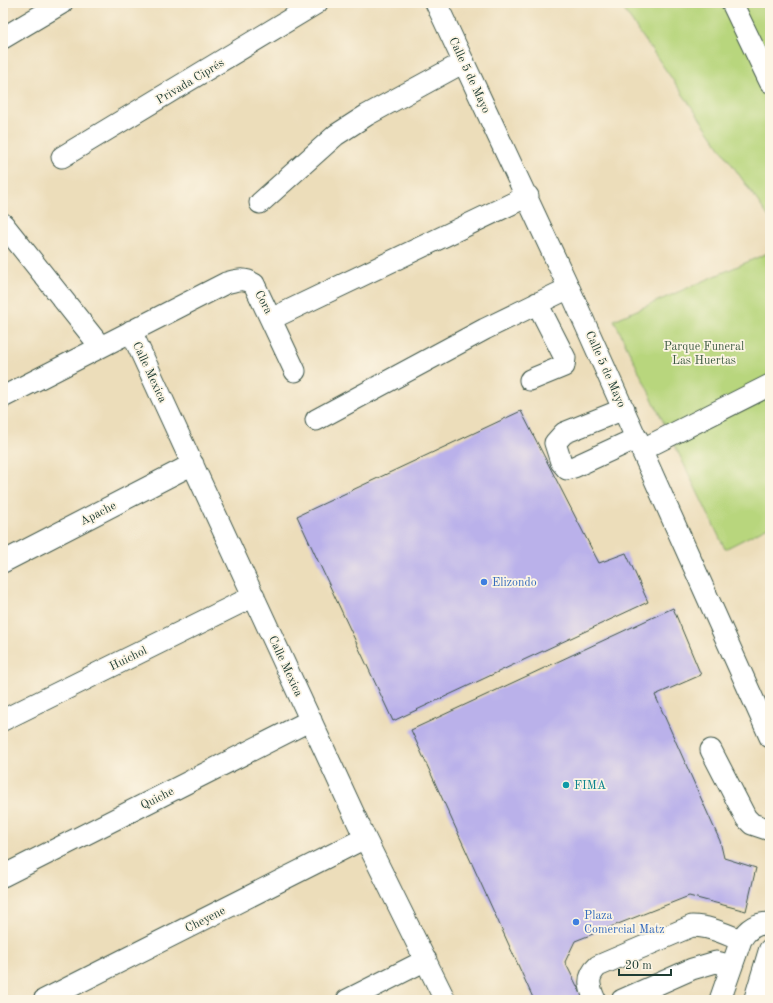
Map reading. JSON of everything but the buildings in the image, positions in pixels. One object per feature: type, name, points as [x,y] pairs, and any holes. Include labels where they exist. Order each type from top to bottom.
[{"type":"highway","points":[[755,1000],[770,950]]},
{"type":"street","points":[[3,38],[62,3]]},
{"type":"street","name":"Privada Ciprés","points":[[62,157],[317,3]]},
{"type":"street","name":"Calle 5 de Mayo","points":[[436,3],[528,196],[770,738]]},
{"type":"street","points":[[732,3],[770,82]]},
{"type":"street","points":[[260,203],[336,135],[367,115],[464,62]]},
{"type":"street","name":"Cora","points":[[3,397],[100,346],[226,283],[247,279],[254,284],[271,319],[528,196]]},
{"type":"street","points":[[7,236],[100,346]]},
{"type":"street","points":[[316,420],[485,328],[569,288]]},
{"type":"street","points":[[530,380],[564,366],[565,358],[537,303]]},
{"type":"street","points":[[271,319],[296,371]]},
{"type":"street","name":"Calle Mexica","points":[[132,331],[365,838],[445,1000]]},
{"type":"street","points":[[624,409],[564,433],[558,438],[555,444],[561,462],[567,469],[640,444],[770,385]]},
{"type":"street","name":"Apache","points":[[3,562],[193,464]]},
{"type":"street","name":"Huichol","points":[[3,720],[254,596]]},
{"type":"street","name":"Quiche","points":[[3,876],[311,720]]},
{"type":"street","points":[[711,750],[746,818],[752,824],[770,830]]},
{"type":"street","name":"Cheyene","points":[[44,1000],[365,838]]},
{"type":"street","points":[[622,1000],[692,969],[724,964],[746,932],[764,923],[770,923]]},
{"type":"street","points":[[595,1000],[589,979],[592,972],[598,966],[692,926],[700,926],[741,940]]},
{"type":"street","points":[[720,932],[724,964],[720,1000]]},
{"type":"street","points":[[347,1000],[426,960]]},
{"type":"green space","points":[[619,3],[770,3],[770,219]]},
{"type":"green space","name":"Parque Funeral Las Huertas","points":[[770,252],[770,526],[725,549],[614,320]]},
{"type":"place","name":"Elizondo","points":[[484,582]]},
{"type":"place","name":"FIMA","points":[[566,785]]},
{"type":"place","name":"Plaza Comercial Matz","points":[[576,922]]}]
